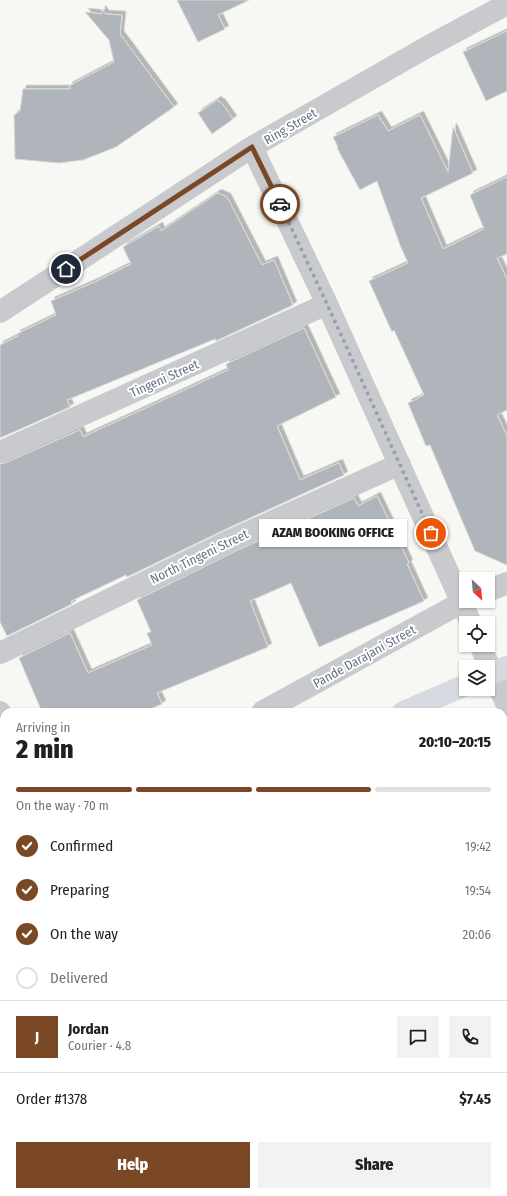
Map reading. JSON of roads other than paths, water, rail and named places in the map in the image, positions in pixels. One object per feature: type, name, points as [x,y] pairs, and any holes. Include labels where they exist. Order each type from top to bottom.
[{"type":"main road","points":[[412,708],[459,688]]},
{"type":"street","name":"Ring Street","points":[[0,312],[252,147],[427,47],[507,4]]},
{"type":"street","points":[[252,147],[327,304],[459,590]]},
{"type":"street","name":"Tingeni Street","points":[[0,452],[327,304]]},
{"type":"street","name":"North Tingeni Street","points":[[0,653],[229,541],[400,464]]},
{"type":"street","points":[[495,588],[507,583]]},
{"type":"street","name":"Pande Darajani Street","points":[[269,708],[459,604]]},
{"type":"street","points":[[484,652],[496,672],[507,705]]},
{"type":"place","name":"AZAM BOOKING OFFICE","points":[[431,533]]}]
